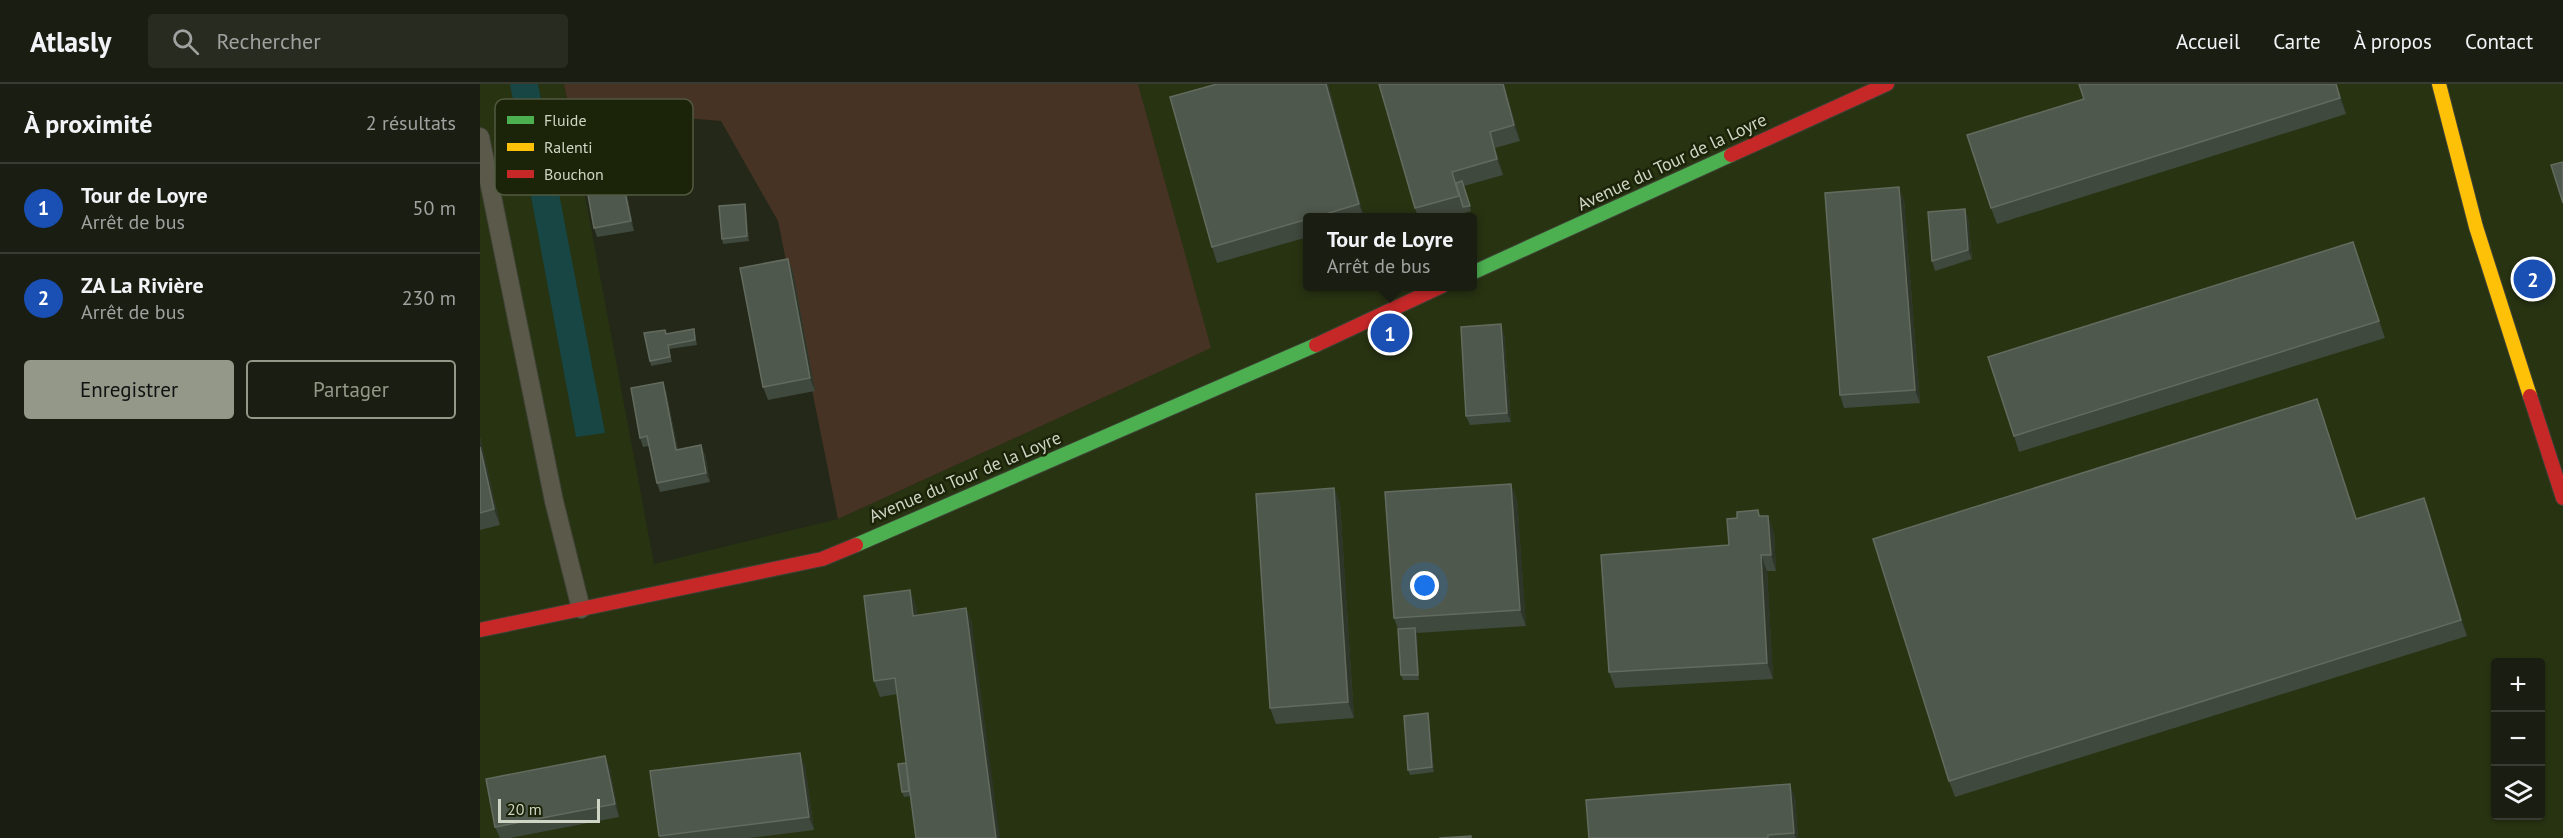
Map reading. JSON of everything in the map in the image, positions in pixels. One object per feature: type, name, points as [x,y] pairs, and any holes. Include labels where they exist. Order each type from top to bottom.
[{"type":"street","name":"Avenue du Tour de la Loyre","points":[[1477,271],[1887,84]]},
{"type":"street","points":[[2439,84],[2476,227],[2563,498]]},
{"type":"street","name":"Avenue du Tour de la Loyre","points":[[480,630],[822,559],[1291,357],[1431,291]]},
{"type":"lane","points":[[480,137],[554,501],[581,609]]},
{"type":"shaded area","points":[[480,84],[564,84],[567,99],[495,99],[495,195],[585,195],[654,564],[838,519],[1210,348],[1138,84],[2563,84],[2563,838],[480,838]]},
{"type":"shaded area","points":[[564,84],[1138,84],[1211,348],[838,519],[778,221],[721,121],[693,119],[693,99],[567,99]]},
{"type":"water","points":[[510,84],[538,84],[541,99],[513,99]]},
{"type":"water","points":[[531,195],[559,195],[605,433],[576,437]]},
{"type":"building","points":[[1217,84],[1326,84],[1359,204],[1329,213],[1303,213],[1303,220],[1212,247],[1170,97]]},
{"type":"building","points":[[1379,84],[1503,84],[1514,125],[1490,132],[1497,159],[1452,172],[1459,196],[1415,208]]},
{"type":"building","points":[[2079,84],[2336,84],[2340,98],[1991,208],[1967,135],[2084,99]]},
{"type":"building","points":[[2563,162],[2563,203],[2551,165]]},
{"type":"building","points":[[1462,181],[1470,206],[1463,207],[1456,183]]},
{"type":"building","points":[[1899,187],[1915,390],[1840,395],[1825,193]]},
{"type":"building","points":[[588,195],[626,195],[631,221],[594,228]]},
{"type":"building","points":[[745,204],[747,236],[722,239],[719,206]]},
{"type":"building","points":[[1965,209],[1968,250],[1932,261],[1928,212]]},
{"type":"building","points":[[2353,242],[2379,321],[2014,436],[1988,357]]},
{"type":"building","points":[[788,259],[810,378],[763,387],[740,268]]},
{"type":"building","points":[[1501,324],[1507,413],[1466,416],[1461,327]]},
{"type":"building","points":[[694,329],[695,340],[668,345],[670,357],[650,361],[644,333],[665,330],[666,334]]},
{"type":"building","points":[[663,382],[676,450],[701,445],[706,473],[657,483],[647,436],[640,438],[631,388]]},
{"type":"building","points":[[2317,399],[2356,519],[2424,498],[2461,620],[1949,781],[1873,539]]},
{"type":"building","points":[[480,447],[494,509],[480,513]]},
{"type":"building","points":[[1511,484],[1520,610],[1394,618],[1385,492]]},
{"type":"building","points":[[1334,488],[1348,702],[1270,708],[1256,494]]},
{"type":"building","points":[[1758,510],[1759,516],[1768,516],[1771,555],[1761,555],[1767,663],[1609,672],[1601,555],[1729,545],[1727,519],[1737,518],[1737,512]]},
{"type":"building","points":[[910,590],[913,616],[966,608],[996,838],[916,838],[895,678],[874,681],[864,596]]},
{"type":"building","points":[[1415,628],[1418,675],[1401,675],[1398,629]]},
{"type":"building","points":[[1428,713],[1432,767],[1408,770],[1404,716]]},
{"type":"building","points":[[800,753],[809,817],[659,836],[650,771]]},
{"type":"building","points":[[605,756],[615,804],[495,827],[486,779]]},
{"type":"building","points":[[906,763],[909,791],[902,792],[898,764]]},
{"type":"building","points":[[1790,784],[1794,833],[1768,835],[1768,838],[1589,838],[1586,800]]},
{"type":"building","points":[[1471,836],[1471,838],[1439,838]]},
{"type":"traffic: fast","points":[[1477,271],[1731,155]]},
{"type":"traffic: fast","points":[[856,545],[1316,345]]},
{"type":"traffic: slow","points":[[2439,84],[2476,227],[2530,396]]},
{"type":"traffic: jam","points":[[1731,155],[1887,84]]},
{"type":"traffic: jam","points":[[1316,345],[1431,291]]},
{"type":"traffic: jam","points":[[2530,396],[2563,498]]},
{"type":"traffic: jam","points":[[480,630],[822,559],[856,545]]},
{"type":"place","name":"ZA La Rivière","points":[[2533,279]]},
{"type":"place","name":"Tour de Loyre","points":[[1390,333]]}]
